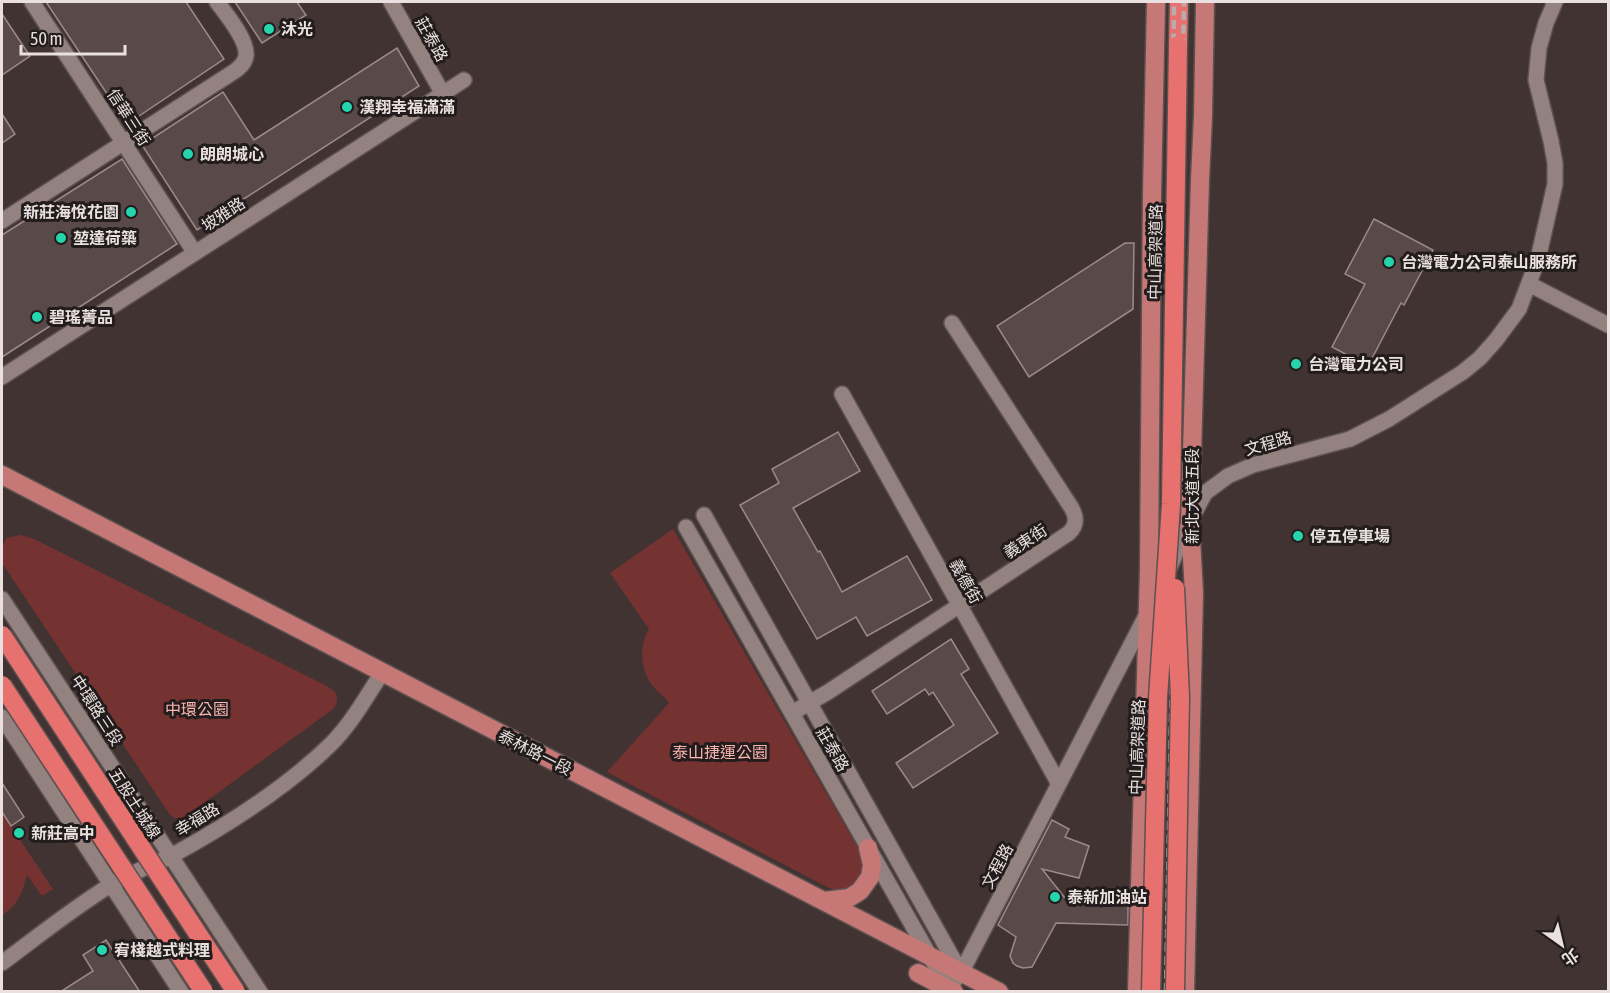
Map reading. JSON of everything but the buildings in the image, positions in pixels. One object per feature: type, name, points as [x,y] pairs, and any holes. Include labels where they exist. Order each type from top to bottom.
[{"type":"highway","name":"中山高架道路","points":[[1151,992],[1158,698],[1171,504],[1179,2]]},
{"type":"highway","name":"中山高架道路","points":[[1171,504],[1180,697],[1175,992]]},
{"type":"highway","name":"五股土城線","points":[[2,635],[236,992]]},
{"type":"highway","points":[[2,685],[204,992]]},
{"type":"main road","points":[[1137,992],[1148,611],[1156,2]]},
{"type":"main road","name":"新北大道五段","points":[[1185,992],[1194,593],[1190,521],[1205,2]]},
{"type":"main road","points":[[1153,149],[1160,173],[1169,179],[1181,178],[1201,162]]},
{"type":"main road","name":"泰林路一段","points":[[2,475],[999,992]]},
{"type":"main road","points":[[1142,817],[1159,804],[1166,802],[1181,807],[1189,819]]},
{"type":"main road","points":[[824,901],[849,898],[860,891],[870,877],[872,865],[868,848]]},
{"type":"main road","points":[[918,973],[949,990]]},
{"type":"street","name":"信華三街","points":[[32,2],[195,253]]},
{"type":"street","points":[[2,221],[242,65],[246,58],[246,49],[242,39],[217,2]]},
{"type":"street","name":"莊泰路","points":[[391,2],[443,94]]},
{"type":"street","name":"文程路","points":[[949,990],[961,973],[1059,784],[1165,578],[1205,493],[1228,476],[1253,465],[1350,439],[1389,419],[1480,358],[1519,309],[1538,260],[1555,184],[1555,164],[1551,141],[1536,80],[1539,48],[1555,2]]},
{"type":"street","name":"坡雅路","points":[[2,377],[464,80]]},
{"type":"street","points":[[1529,284],[1608,325]]},
{"type":"street","name":"義東街","points":[[792,713],[959,606],[1074,528],[1075,514],[1071,507],[952,323]]},
{"type":"street","name":"義德街","points":[[842,394],[1059,784]]},
{"type":"street","name":"莊泰路","points":[[705,515],[961,973]]},
{"type":"street","name":"莊泰路","points":[[686,527],[949,990]]},
{"type":"street","name":"中環路三段","points":[[2,599],[260,992]]},
{"type":"street","name":"幸福路","points":[[2,963],[110,885],[171,855],[219,828],[263,799],[332,743],[358,710],[382,673]]},
{"type":"street","points":[[2,717],[181,992]]},
{"type":"green space","name":"泰山捷運公園","points":[[673,529],[862,855],[863,872],[858,885],[846,890],[829,888],[607,772],[669,703],[652,685],[643,665],[642,650],[649,629],[610,573]]},
{"type":"green space","name":"中環公園","points":[[21,535],[34,539],[327,686],[337,696],[337,702],[333,709],[186,816],[177,820],[170,815],[2,563],[2,547],[6,538]]},
{"type":"green space","points":[[2,813],[53,889],[42,896],[27,875],[19,899],[2,916]]},
{"type":"railway","points":[[1173,110],[1174,2]]},
{"type":"railway","points":[[1166,992],[1184,2]]},
{"type":"place","name":"沐光","points":[[269,29]]},
{"type":"place","name":"漢翔幸福滿滿","points":[[347,107]]},
{"type":"place","name":"朗朗城心","points":[[188,154]]},
{"type":"place","name":"新莊海悅花園","points":[[131,212]]},
{"type":"place","name":"堃達荷築","points":[[61,238]]},
{"type":"place","name":"台灣電力公司泰山服務所","points":[[1389,262]]},
{"type":"place","name":"碧瑤菁品","points":[[37,317]]},
{"type":"place","name":"台灣電力公司","points":[[1296,364]]},
{"type":"place","name":"停五停車場","points":[[1298,536]]},
{"type":"place","name":"新莊高中","points":[[19,833]]},
{"type":"place","name":"泰新加油站","points":[[1055,897]]},
{"type":"place","name":"宥棧越式料理","points":[[102,950]]}]
